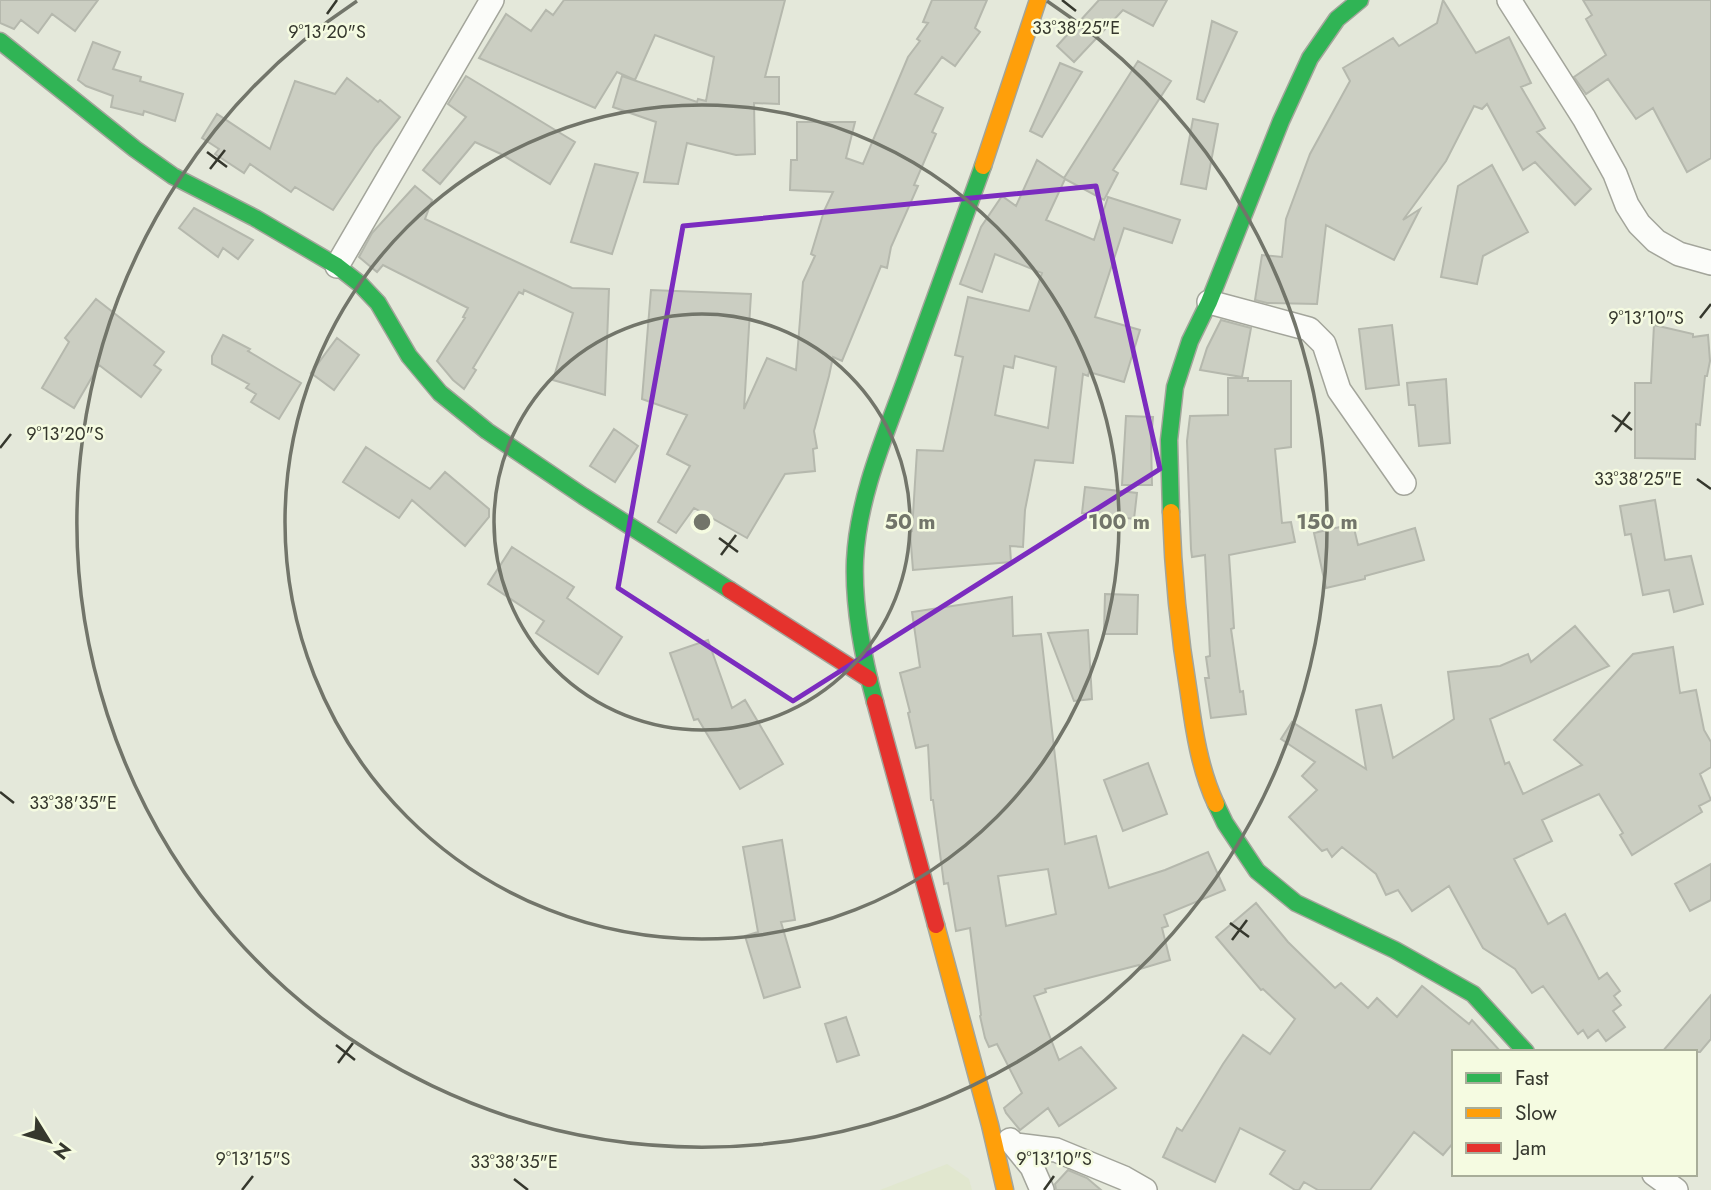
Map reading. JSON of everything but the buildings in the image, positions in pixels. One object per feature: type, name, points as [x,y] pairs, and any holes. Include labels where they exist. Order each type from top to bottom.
[{"type":"street","points":[[337,266],[492,0]]},
{"type":"street","points":[[1005,1190],[990,1125],[869,679],[857,604],[855,559],[866,496],[891,414],[1001,118],[1038,0]]},
{"type":"street","points":[[1360,0],[1337,19],[1310,58],[1281,121],[1209,302],[1190,341],[1175,387],[1169,440],[1172,547],[1181,645],[1192,718],[1208,785],[1225,823],[1257,872],[1296,903],[1395,950],[1472,994],[1524,1050]]},
{"type":"street","points":[[1510,0],[1584,118],[1639,224],[1656,241],[1679,254],[1711,263]]},
{"type":"street","points":[[0,41],[173,176],[255,218],[337,266],[360,284],[378,303],[409,356],[440,393],[486,431],[869,679]]},
{"type":"street","points":[[1209,302],[1309,329],[1324,344],[1339,390],[1404,483]]},
{"type":"street","points":[[990,1125],[1016,1145],[1032,1167],[1042,1190]]},
{"type":"street","points":[[1016,1145],[1056,1150],[1124,1178],[1145,1190]]},
{"type":"street","points":[[1657,1176],[1675,1190]]},
{"type":"highlighted area","points":[[1096,186],[1160,469],[793,701],[618,588],[683,226]]},
{"type":"shaded area","points":[[947,1164],[969,1179],[972,1190],[880,1190]]},
{"type":"traffic: fast","points":[[1171,512],[1169,440],[1175,387],[1190,341],[1209,302],[1281,121],[1310,58],[1337,19],[1360,0]]},
{"type":"traffic: fast","points":[[0,41],[173,176],[255,218],[337,266],[378,303],[409,356],[440,393],[487,431],[730,590]]},
{"type":"traffic: fast","points":[[875,702],[857,614],[855,560],[861,514],[881,446],[983,166]]},
{"type":"traffic: fast","points":[[1216,804],[1225,823],[1257,871],[1296,903],[1395,950],[1473,994],[1524,1050]]},
{"type":"traffic: slow","points":[[983,166],[1038,0]]},
{"type":"traffic: slow","points":[[1171,512],[1177,603],[1193,722],[1202,764],[1216,804]]},
{"type":"traffic: slow","points":[[936,925],[1005,1190]]},
{"type":"traffic: jam","points":[[730,590],[869,679]]},
{"type":"traffic: jam","points":[[875,702],[936,925]]}]
